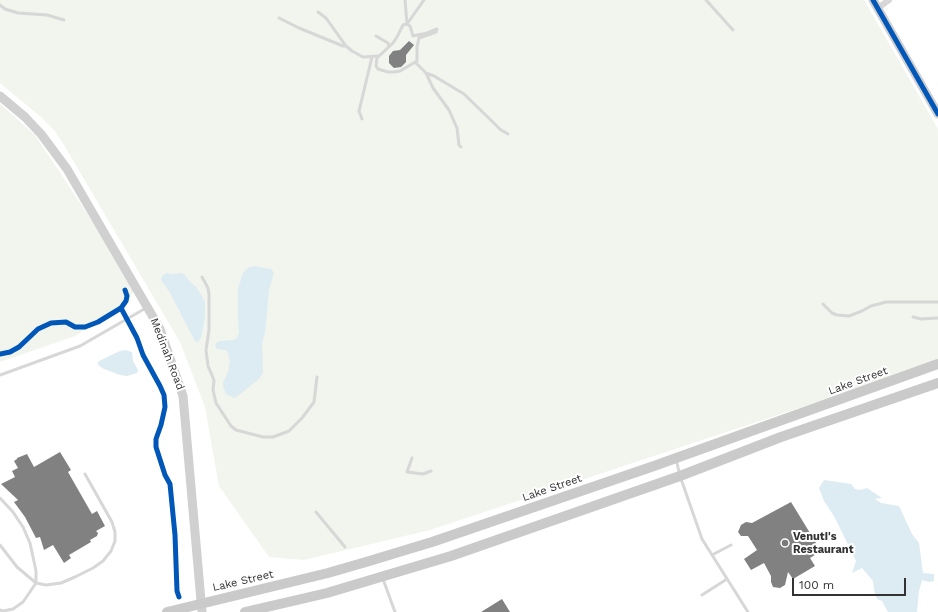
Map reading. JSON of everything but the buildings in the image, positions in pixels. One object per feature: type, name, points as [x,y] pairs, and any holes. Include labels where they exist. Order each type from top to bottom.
[{"type":"main road","points":[[876,4],[938,114]]},
{"type":"main road","name":"Medinah Road","points":[[0,96],[25,117],[41,134],[67,169],[160,329],[183,396],[201,608]]},
{"type":"main road","name":"Lake Street","points":[[167,612],[201,608],[328,573],[432,542],[675,458],[938,364]]},
{"type":"main road","points":[[245,612],[279,608],[451,556],[680,476],[781,438],[938,383]]},
{"type":"street","points":[[876,4],[889,0]]},
{"type":"lane","points":[[404,0],[407,24],[410,26],[413,36],[437,29],[433,34],[419,38],[415,62],[400,71],[388,72],[378,69],[376,66],[378,56],[397,37],[403,25],[407,24],[424,0]]},
{"type":"lane","points":[[706,0],[733,30]]},
{"type":"lane","points":[[0,5],[5,9],[18,13],[47,15],[64,20]]},
{"type":"lane","points":[[318,12],[326,18],[346,46],[363,57],[378,56]]},
{"type":"lane","points":[[279,18],[299,28],[340,45],[346,46]]},
{"type":"lane","points":[[376,36],[388,43],[389,46]]},
{"type":"lane","points":[[362,119],[359,110],[372,57]]},
{"type":"lane","points":[[415,62],[426,73],[433,88],[449,110],[458,133],[459,145],[461,147]]},
{"type":"lane","points":[[426,73],[434,76],[464,94],[501,130],[508,134]]},
{"type":"lane","points":[[202,277],[208,288],[209,294],[209,330],[206,350],[208,366],[214,380],[213,390],[216,403],[223,416],[231,426],[241,432],[263,438],[273,437],[289,431],[299,422],[314,402],[317,377]]},
{"type":"lane","points":[[823,304],[832,313],[849,316],[870,306],[886,302],[938,302]]},
{"type":"lane","points":[[0,374],[80,346],[148,308]]},
{"type":"lane","points":[[913,317],[921,319],[938,318]]},
{"type":"lane","points":[[412,458],[407,472],[423,474],[430,471]]},
{"type":"lane","points":[[675,458],[702,539],[748,612]]},
{"type":"lane","points":[[0,546],[17,567],[36,582],[46,585],[61,583],[93,568],[103,561],[111,551],[115,541],[115,532],[112,522],[85,474]]},
{"type":"lane","points":[[0,498],[23,527],[28,538],[36,570],[36,582],[23,602],[14,609],[3,611],[0,610]]},
{"type":"lane","points":[[316,512],[345,546]]},
{"type":"lane","points":[[712,555],[731,545]]},
{"type":"lane","points":[[382,577],[396,612]]},
{"type":"lane","points":[[702,594],[727,579]]},
{"type":"shaded area","points":[[0,0],[864,0],[938,129],[938,362],[430,530],[304,560],[269,557],[219,486],[205,407],[180,342],[54,130],[41,117],[0,83]]},
{"type":"shaded area","points":[[0,104],[35,135],[137,289],[114,312],[75,336],[0,362]]},
{"type":"shaded area","points":[[254,266],[271,269],[274,273],[269,290],[265,333],[262,343],[263,372],[259,379],[235,398],[226,394],[223,386],[230,362],[228,353],[226,350],[217,349],[215,346],[216,343],[220,341],[233,340],[237,338],[239,333],[238,289],[243,273],[249,267]]},
{"type":"shaded area","points":[[166,273],[184,274],[196,287],[203,298],[205,303],[205,317],[201,338],[197,342],[195,341],[169,291],[161,280],[162,276]]},
{"type":"shaded area","points":[[125,350],[132,352],[133,361],[138,370],[137,373],[127,376],[120,375],[98,365],[98,362],[101,360]]},
{"type":"shaded area","points":[[824,480],[851,484],[855,489],[860,490],[867,488],[882,498],[875,499],[881,503],[899,506],[912,534],[919,543],[923,573],[934,574],[934,581],[929,582],[922,580],[919,591],[917,612],[888,612],[882,601],[877,599],[873,581],[862,568],[852,573],[856,561],[834,516],[824,501],[819,488]]},
{"type":"cycle path","points":[[873,0],[938,114]]},
{"type":"cycle path","points":[[0,354],[10,352],[19,347],[38,329],[51,323],[66,322],[75,327],[85,327],[98,322],[121,308],[126,301],[127,296],[125,290]]},
{"type":"cycle path","points":[[121,308],[164,395],[165,407],[156,439],[156,447],[165,475],[170,484],[175,535],[177,591],[179,597]]},
{"type":"place","name":"Venuti's Restaurant","points":[[785,543]]}]
